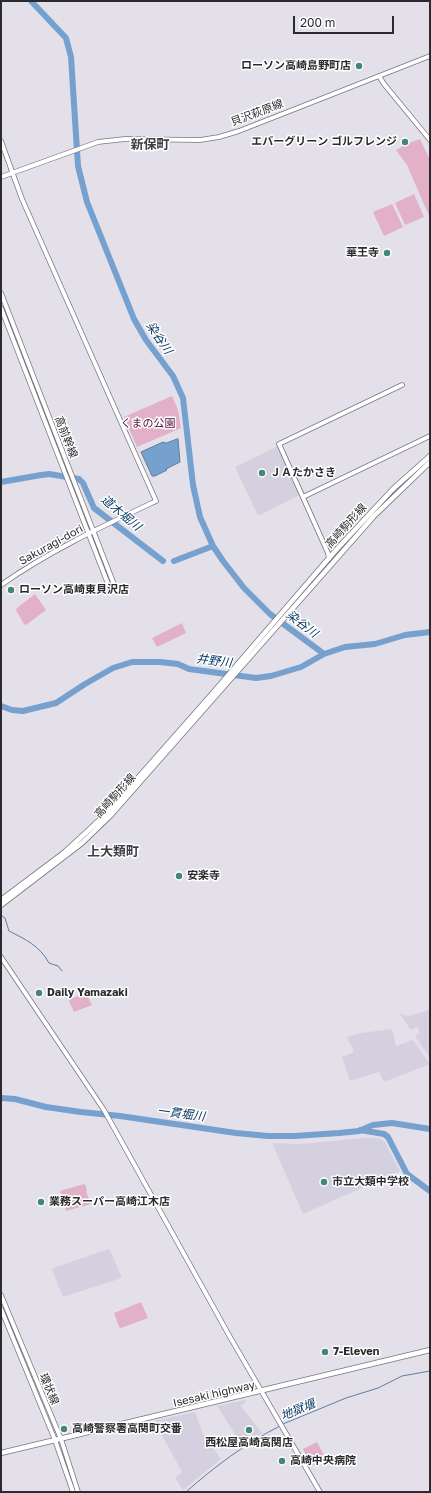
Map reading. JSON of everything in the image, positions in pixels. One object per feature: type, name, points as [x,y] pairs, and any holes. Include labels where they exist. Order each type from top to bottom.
[{"type":"main road","name":"高崎駒形線","points":[[284,615],[329,558],[364,519],[393,489],[430,456]]},
{"type":"main road","name":"高崎駒形線","points":[[284,615],[378,512],[430,462]]},
{"type":"main road","points":[[225,682],[234,669],[284,615]]},
{"type":"main road","points":[[225,682],[239,670],[274,626]]},
{"type":"main road","name":"高崎駒形線","points":[[1,900],[65,852],[93,827],[225,682]]},
{"type":"main road","name":"高崎駒形線","points":[[1,905],[77,847],[110,816],[225,682]]},
{"type":"main road","name":"Isesaki highway","points":[[1,1453],[261,1392],[430,1350]]},
{"type":"street","name":"貝沢萩原線","points":[[1,177],[98,142],[125,139],[195,140],[219,137],[238,131],[430,56]]},
{"type":"street","points":[[379,76],[430,140]]},
{"type":"street","points":[[1,142],[12,173]]},
{"type":"street","name":"Sakuragi-dori","points":[[1,585],[20,571],[58,549],[156,501],[12,173]]},
{"type":"street","name":"高前幹線","points":[[1,293],[115,587]]},
{"type":"street","name":"高前幹線","points":[[1,308],[110,589]]},
{"type":"street","points":[[329,558],[279,444],[402,385]]},
{"type":"street","points":[[303,497],[430,436]]},
{"type":"street","points":[[1,957],[104,1110],[261,1392],[282,1425],[320,1492]]},
{"type":"street","name":"環状線","points":[[1,1295],[78,1492]]},
{"type":"street","name":"環状線","points":[[1,1309],[58,1440],[73,1492]]},
{"type":"shaded area","points":[[278,447],[300,495],[258,516],[235,467]]},
{"type":"shaded area","points":[[430,1010],[430,1058],[415,1036],[420,1033],[417,1027],[411,1030],[400,1014],[408,1016]]},
{"type":"shaded area","points":[[392,1029],[396,1046],[413,1040],[430,1064],[384,1082],[379,1072],[350,1081],[342,1057],[354,1052],[347,1037],[360,1033]]},
{"type":"shaded area","points":[[362,1138],[381,1139],[385,1142],[400,1171],[303,1214],[272,1143],[302,1144]]},
{"type":"shaded area","points":[[108,1249],[110,1250],[122,1278],[63,1297],[52,1270],[53,1268]]},
{"type":"shaded area","points":[[245,1400],[246,1402],[241,1406],[262,1433],[242,1445],[217,1406]]},
{"type":"shaded area","points":[[195,1412],[203,1434],[221,1459],[183,1490],[175,1478],[182,1472],[154,1421]]},
{"type":"green space","name":"エバーグリーン ゴルフレンジ","points":[[420,139],[430,160],[430,218],[407,165],[396,150]]},
{"type":"green space","points":[[414,194],[424,217],[405,225],[395,203]]},
{"type":"green space","points":[[392,204],[403,227],[384,236],[373,212]]},
{"type":"green space","name":"くまの公園","points":[[172,396],[178,410],[181,428],[137,447],[124,417]]},
{"type":"green space","points":[[35,594],[46,610],[26,625],[16,610]]},
{"type":"green space","points":[[182,623],[186,633],[157,647],[152,638]]},
{"type":"green space","points":[[86,993],[92,1005],[74,1012],[69,1001],[70,999]]},
{"type":"green space","points":[[84,1184],[86,1186],[91,1204],[66,1211],[60,1191]]},
{"type":"green space","points":[[141,1302],[148,1318],[121,1328],[119,1327],[114,1313]]},
{"type":"green space","points":[[317,1442],[326,1459],[311,1466],[303,1449]]},
{"type":"water","points":[[178,439],[180,462],[155,476],[152,476],[141,452],[163,442],[166,443]]},
{"type":"waterway","name":"染谷川","points":[[31,1],[66,38],[71,57],[78,166],[87,202],[134,319],[146,340],[173,376],[183,398],[193,485],[200,517],[213,546],[244,588],[270,614],[324,654]]},
{"type":"waterway","name":"道木堀川","points":[[1,482],[49,474],[79,479],[83,483],[94,508],[163,561]]},
{"type":"waterway","name":"道木堀川","points":[[174,561],[213,546]]},
{"type":"waterway","name":"井野川","points":[[1,706],[12,710],[23,711],[56,703],[113,668],[132,662],[160,662],[178,664],[189,669],[256,678],[271,676],[301,667],[324,654],[345,647],[375,644],[405,635],[430,632]]},
{"type":"waterway","points":[[1,915],[5,918],[9,931],[32,944],[41,952],[49,963],[58,966],[62,971]]},
{"type":"waterway","name":"一貫堀川","points":[[1,1098],[15,1099],[46,1107],[81,1112],[268,1136],[295,1136],[359,1131],[373,1125],[392,1123],[430,1129]]},
{"type":"waterway","name":"一貫堀川","points":[[360,1130],[384,1134],[388,1137],[407,1174],[430,1191]]},
{"type":"waterway","name":"地獄堰","points":[[283,1424],[346,1398],[378,1388],[402,1376],[430,1371]]},
{"type":"waterway","name":"地獄堰","points":[[186,1492],[231,1456],[280,1426]]},
{"type":"place","name":"ローソン高崎島野町店","points":[[359,66]]},
{"type":"place","name":"エバーグリーン ゴルフレンジ","points":[[405,142]]},
{"type":"place","name":"華王寺","points":[[387,253]]},
{"type":"place","name":"ＪＡたかさき","points":[[262,473]]},
{"type":"place","name":"ローソン高崎東貝沢店","points":[[11,590]]},
{"type":"place","name":"安楽寺","points":[[179,876]]},
{"type":"place","name":"Daily Yamazaki","points":[[39,993]]},
{"type":"place","name":"市立大類中学校","points":[[324,1182]]},
{"type":"place","name":"業務スーパー高崎江木店","points":[[41,1202]]},
{"type":"place","name":"7-Eleven","points":[[325,1352]]},
{"type":"place","name":"高崎警察署高関町交番","points":[[64,1429]]},
{"type":"place","name":"西松屋高崎高関店","points":[[249,1430]]},
{"type":"place","name":"高崎中央病院","points":[[282,1461]]},
{"type":"district","name":"新保町","points":[[150,145]]},
{"type":"district","name":"上大類町","points":[[113,852]]}]
